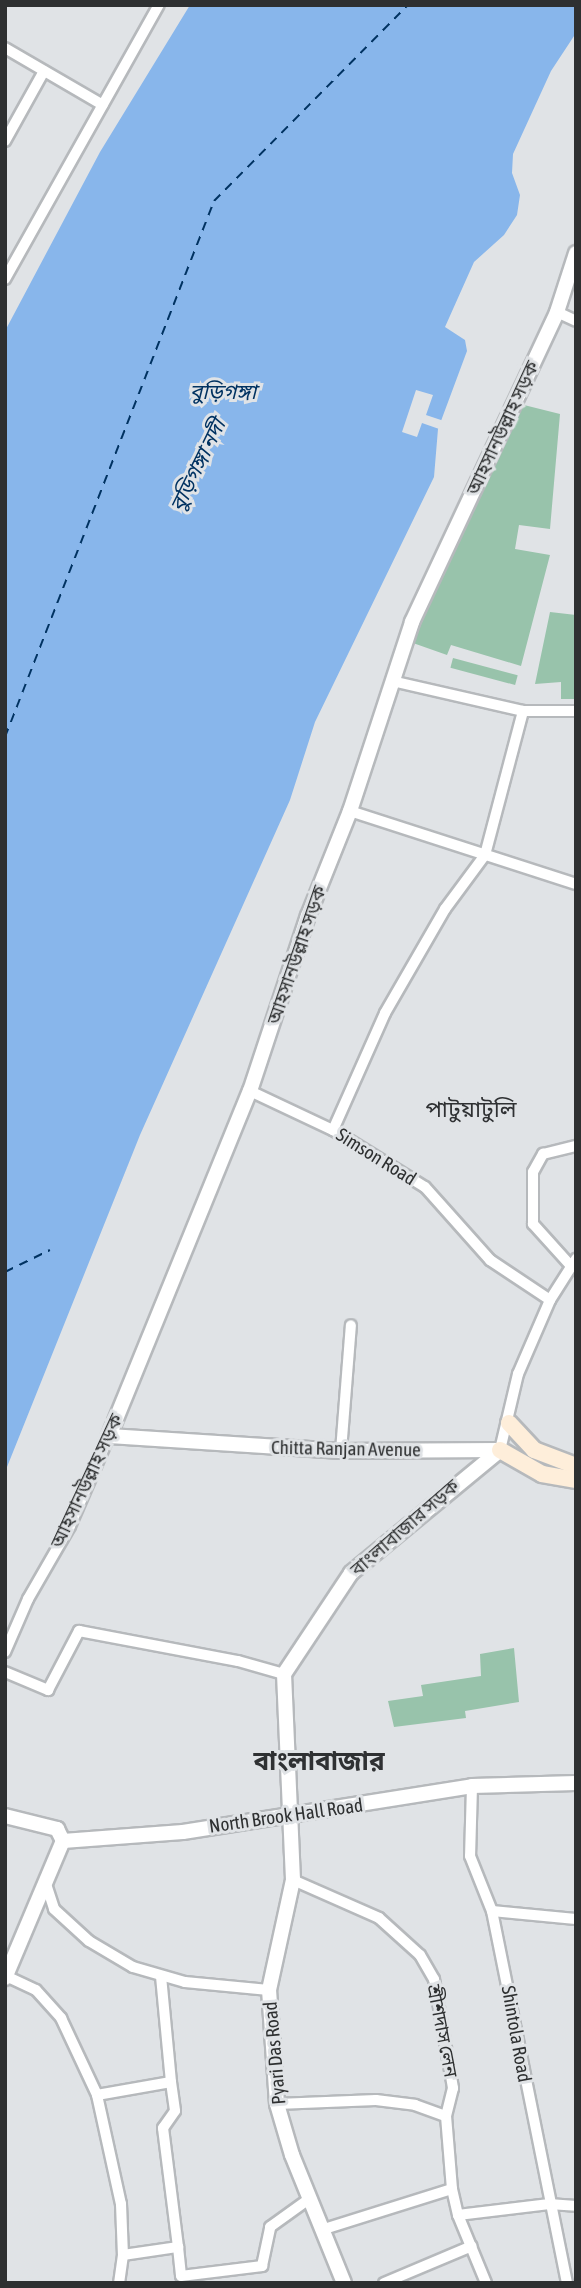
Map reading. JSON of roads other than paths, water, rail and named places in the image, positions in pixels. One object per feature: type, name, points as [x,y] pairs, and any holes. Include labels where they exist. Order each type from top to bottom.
[{"type":"main road","points":[[509,1423],[534,1450],[576,1466]]},
{"type":"main road","points":[[500,1450],[542,1474],[576,1480]]},
{"type":"street","points":[[5,279],[159,5]]},
{"type":"street","points":[[5,48],[103,105]]},
{"type":"street","points":[[5,141],[44,71]]},
{"type":"street","name":"আহসানউল্লাহ সড়ক","points":[[5,1652],[28,1599],[70,1526],[250,1091],[309,916],[351,811],[412,622],[557,312],[576,253]]},
{"type":"street","points":[[557,312],[576,321]]},
{"type":"street","points":[[392,681],[523,711],[576,710]]},
{"type":"street","points":[[333,1130],[396,992],[445,909],[485,855],[523,711]]},
{"type":"street","points":[[351,811],[576,884]]},
{"type":"street","name":"Simson Road","points":[[250,1091],[333,1130],[425,1187],[490,1260],[550,1300]]},
{"type":"street","points":[[500,1450],[509,1423],[518,1374],[550,1300],[573,1263],[533,1224],[533,1172],[543,1154],[576,1146]]},
{"type":"street","points":[[341,1451],[351,1325]]},
{"type":"street","name":"Chitta Ranjan Avenue","points":[[109,1436],[341,1451],[500,1450]]},
{"type":"street","name":"বাংলাবাজার সড়ক","points":[[285,1674],[351,1573],[500,1450]]},
{"type":"street","points":[[5,1672],[48,1689],[79,1631],[238,1661],[285,1674],[290,1815]]},
{"type":"street","name":"North Brook Hall Road","points":[[63,1841],[183,1832],[472,1786],[576,1783]]},
{"type":"street","name":"Shintola Road","points":[[472,1786],[470,1856],[492,1911],[567,2283]]},
{"type":"street","name":"Pyari Das Road","points":[[290,1815],[293,1880],[269,1990],[278,2104],[309,2199],[344,2283]]},
{"type":"street","points":[[5,1816],[57,1829],[63,1841],[47,1887],[6,1977],[36,1990],[61,2018],[97,2095],[119,2190],[124,2255],[119,2283]]},
{"type":"street","name":"শ্রীশদাস লেন","points":[[293,1880],[379,1918],[420,1955],[434,1979],[453,2088],[446,2116],[453,2189],[458,2215],[485,2283]]},
{"type":"street","points":[[47,1887],[54,1909],[89,1941],[133,1967],[161,1976],[269,1990]]},
{"type":"street","points":[[492,1911],[576,1919]]},
{"type":"street","points":[[161,1976],[175,2111],[163,2128],[181,2276],[262,2266],[270,2227],[309,2199]]},
{"type":"street","points":[[97,2095],[171,2082]]},
{"type":"street","points":[[278,2104],[376,2100],[415,2105],[446,2116]]},
{"type":"street","points":[[321,2230],[453,2189]]},
{"type":"street","points":[[458,2215],[550,2204],[576,2206]]},
{"type":"street","points":[[384,2283],[472,2246]]},
{"type":"street","points":[[124,2255],[178,2247]]},
{"type":"water","name":"বুড়িগঙ্গা","points":[[190,5],[576,5],[576,33],[551,71],[513,154],[512,173],[520,195],[517,215],[504,235],[474,262],[445,327],[465,340],[467,351],[438,429],[434,477],[315,722],[290,800],[140,1135],[5,1472],[5,331],[100,152]]},
{"type":"district","name":"পাটুয়াটুলি","points":[[471,1109]]},
{"type":"district","name":"বাংলাবাজার","points":[[319,1762]]},
{"type":"water label","name":"বুড়িগঙ্গা নদী","points":[[197,465]]}]
